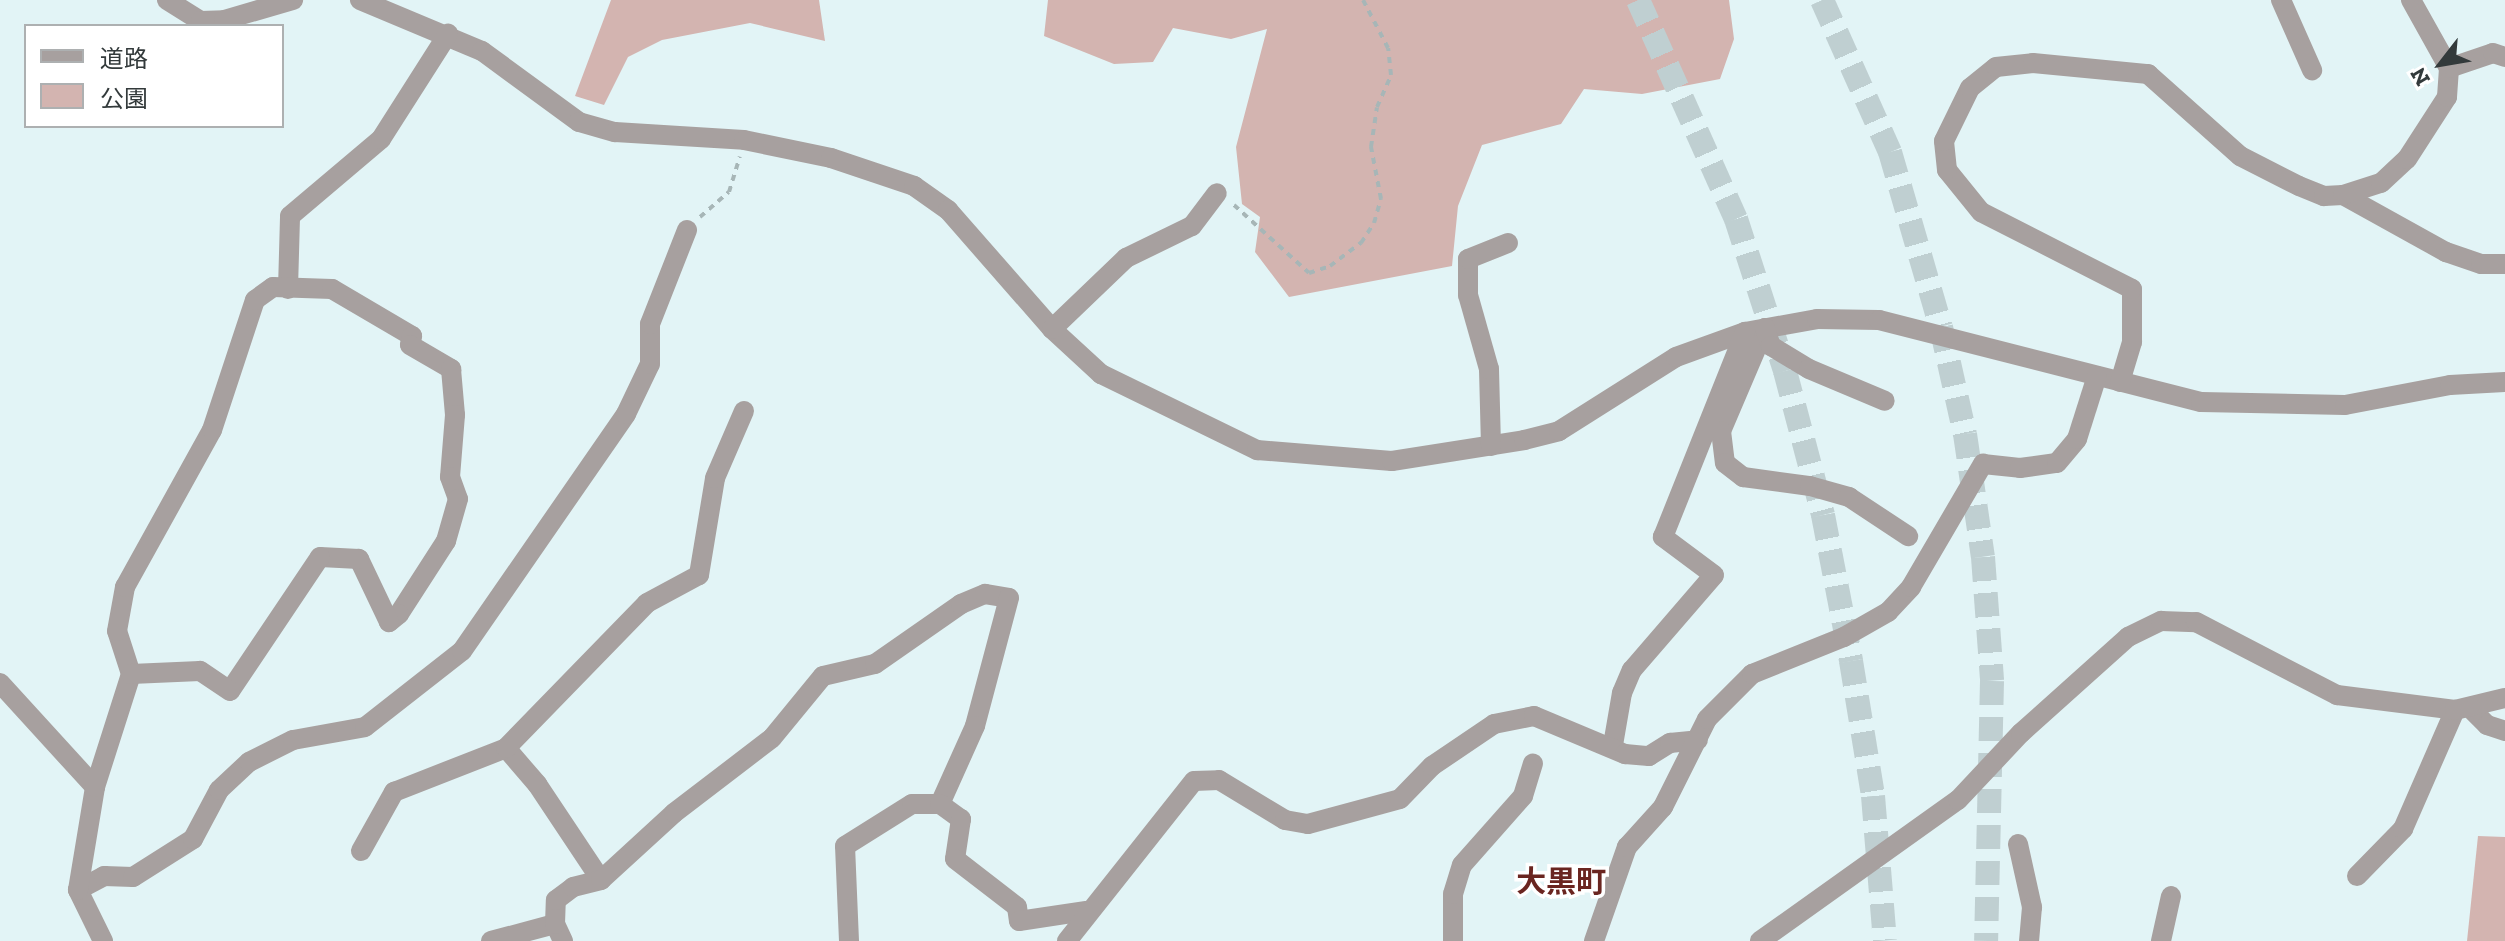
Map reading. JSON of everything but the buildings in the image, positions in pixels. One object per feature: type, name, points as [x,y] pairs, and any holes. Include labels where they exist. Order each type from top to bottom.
[{"type":"street","points":[[167,0],[201,21],[224,20],[293,0]]},
{"type":"street","points":[[360,0],[448,34],[482,51],[579,122],[615,132],[744,140],[831,158],[914,186],[948,210],[991,255],[1052,329],[1101,374],[1257,450],[1392,461],[1491,446],[1559,431],[1676,357],[1755,330],[1817,319],[1879,320],[2201,402],[2297,407],[2345,405],[2450,385],[2505,382]]},
{"type":"street","points":[[2281,0],[2312,70]]},
{"type":"street","points":[[2343,195],[2381,183],[2407,159],[2447,97],[2449,68],[2411,0]]},
{"type":"street","points":[[288,289],[290,216],[381,139],[448,34]]},
{"type":"street","points":[[2449,68],[2493,53],[2505,57]]},
{"type":"street","points":[[2120,382],[2132,342],[2132,289],[1981,212],[1947,170],[1944,141],[1953,116],[1970,88],[1996,67],[2033,63],[2148,74],[2240,156],[2311,191],[2343,195],[2446,252],[2481,264],[2505,264]]},
{"type":"street","points":[[1052,329],[1126,258],[1192,226],[1217,193]]},
{"type":"street","points":[[78,890],[104,876],[133,877],[193,839],[219,790],[249,762],[293,740],[365,727],[462,651],[626,414],[650,364],[650,324],[687,230]]},
{"type":"street","points":[[1491,446],[1489,369],[1468,295],[1468,259],[1508,243]]},
{"type":"street","points":[[103,941],[78,890],[95,787],[131,674],[117,631],[125,587],[212,430],[255,300],[273,287],[332,289],[412,336],[410,345],[451,369],[455,415],[450,477],[458,499],[446,541],[389,622],[359,559],[320,557],[230,691],[200,671],[131,674]]},
{"type":"street","points":[[1755,330],[1771,346],[1809,369],[1885,401]]},
{"type":"street","points":[[1755,330],[1721,431],[1725,463],[1743,477],[1810,486],[1849,497],[1908,536]]},
{"type":"street","points":[[1613,745],[1622,693],[1632,670],[1714,575],[1663,537],[1755,330]]},
{"type":"street","points":[[1594,941],[1627,847],[1663,807],[1707,719],[1752,674],[1844,637],[1888,612],[1911,587],[1983,464],[2020,468],[2057,463],[2077,439],[2097,376]]},
{"type":"street","points":[[361,851],[394,792],[506,748],[647,603],[699,575],[715,478],[744,411]]},
{"type":"street","points":[[491,941],[559,933],[556,900],[573,887],[601,880],[674,813],[772,738],[823,676],[875,664],[961,604],[985,594],[1009,598],[975,726],[940,804]]},
{"type":"street","points":[[1760,941],[1958,800],[2021,733],[2128,637],[2161,621],[2196,622],[2337,695],[2463,710],[2505,698]]},
{"type":"street","points":[[0,683],[95,787]]},
{"type":"street","points":[[2463,710],[2487,725],[2505,731]]},
{"type":"street","points":[[2357,876],[2403,829],[2463,710]]},
{"type":"street","points":[[1067,941],[1086,911],[1194,781],[1219,780],[1285,820],[1308,824],[1400,799],[1432,766],[1494,724],[1534,716],[1613,745],[1625,754],[1649,756],[1670,743],[1698,740]]},
{"type":"street","points":[[506,748],[537,784],[601,880]]},
{"type":"street","points":[[1453,941],[1453,894],[1462,865],[1523,796],[1533,764]]},
{"type":"street","points":[[849,941],[845,846],[912,804],[940,804],[961,819],[955,859],[1017,907],[1019,921],[1086,911]]},
{"type":"street","points":[[2018,844],[2032,907],[2029,941]]},
{"type":"street","points":[[2161,941],[2171,896]]},
{"type":"path","points":[[1217,193],[1309,273],[1330,266],[1361,243],[1381,199],[1371,147],[1377,107],[1391,75],[1388,48],[1363,0]]},
{"type":"path","points":[[687,230],[729,192],[744,140]]},
{"type":"green space","points":[[611,0],[819,0],[825,41],[750,23],[662,40],[628,57],[604,105],[575,96]]},
{"type":"green space","points":[[1048,0],[1729,0],[1734,39],[1720,79],[1642,94],[1584,89],[1561,124],[1482,145],[1458,206],[1452,266],[1289,297],[1255,252],[1260,217],[1242,204],[1236,147],[1267,29],[1231,39],[1173,28],[1153,62],[1114,64],[1044,36]]},
{"type":"green space","points":[[2478,836],[2505,837],[2505,941],[2467,941]]},
{"type":"tunnel","points":[[1638,0],[1736,219],[1785,371],[1823,515],[1873,796],[1885,941]]},
{"type":"tunnel","points":[[1822,0],[1890,152],[1941,327],[1965,434],[1983,557],[1992,681],[1986,941]]},
{"type":"district","name":"大黒町","points":[[1561,882]]}]
